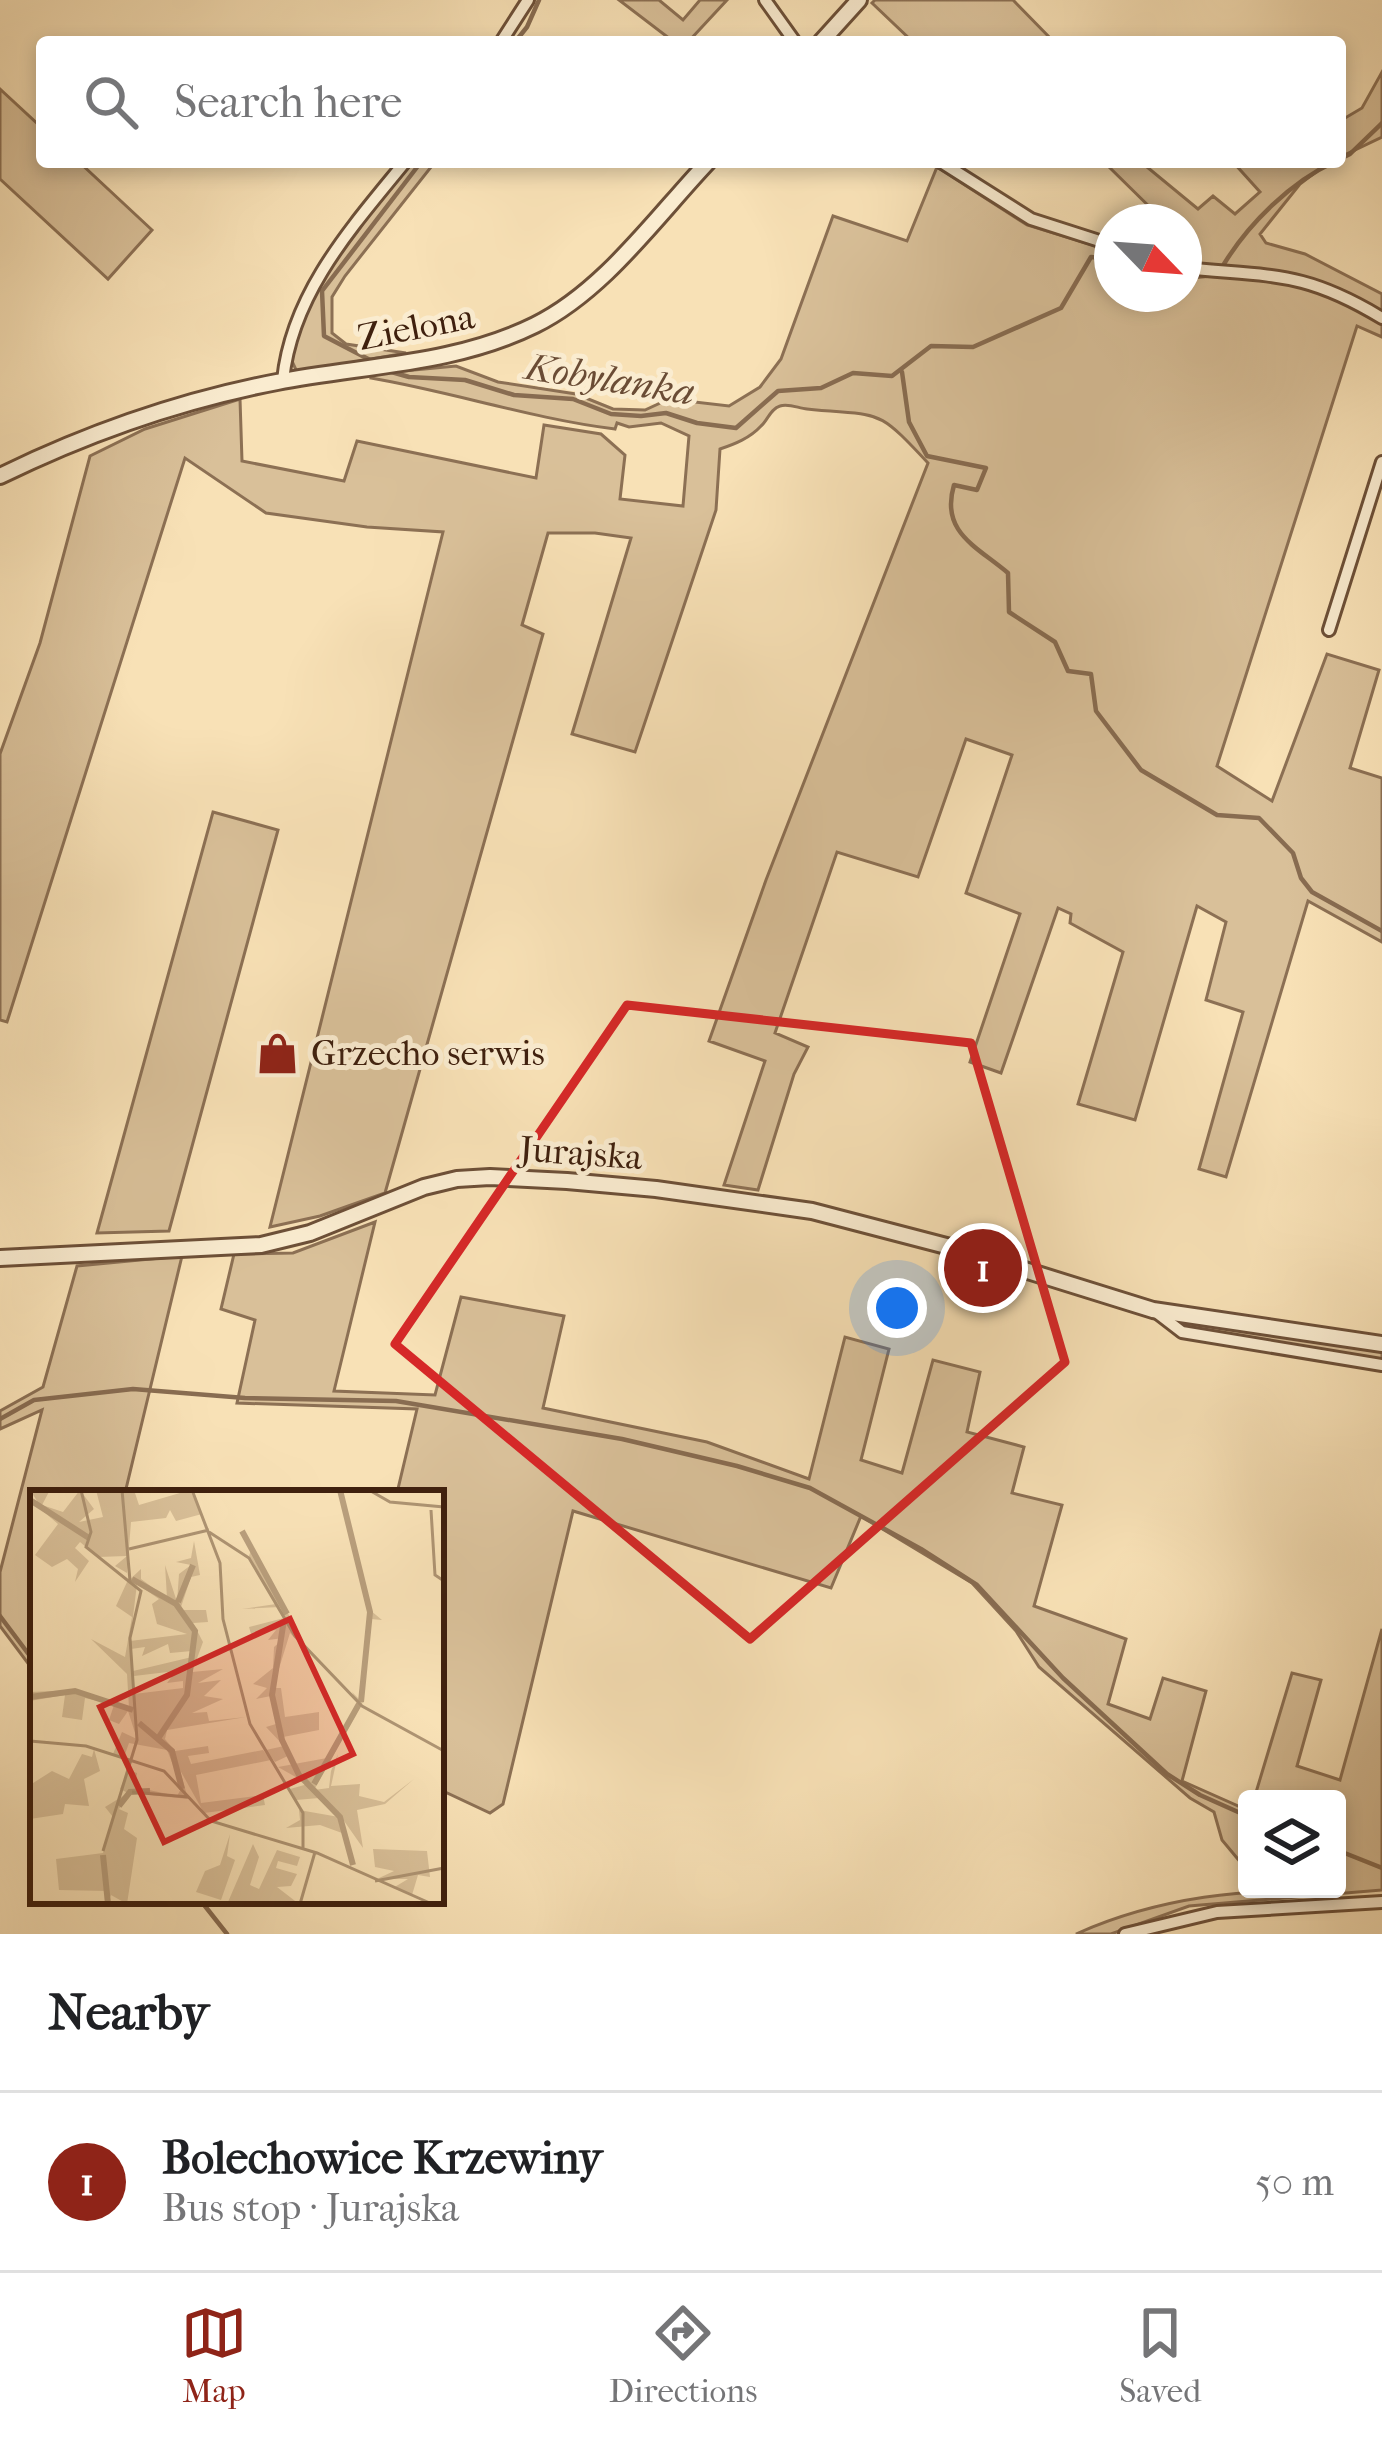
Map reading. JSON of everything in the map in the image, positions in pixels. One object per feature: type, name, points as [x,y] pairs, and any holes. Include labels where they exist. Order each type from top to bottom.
[{"type":"street","points":[[505,36],[528,0]]},
{"type":"street","points":[[765,0],[791,36]]},
{"type":"street","points":[[827,36],[860,0]]},
{"type":"street","name":"Zielona","points":[[283,380],[290,339],[314,284],[401,168]]},
{"type":"street","name":"Zielona","points":[[0,476],[199,400],[283,380],[472,352],[540,323],[594,283],[702,168]]},
{"type":"street","points":[[950,168],[1030,219],[1094,239]]},
{"type":"street","points":[[1202,269],[1311,281],[1382,318]]},
{"type":"street","points":[[1329,630],[1382,462]]},
{"type":"street","name":"Jurajska","points":[[0,1258],[261,1245],[310,1233],[424,1187],[490,1177],[656,1189],[812,1211],[954,1248],[1154,1310],[1382,1343]]},
{"type":"street","name":"Jurajska","points":[[1154,1310],[1182,1332],[1382,1365]]},
{"type":"street","points":[[1125,1934],[1217,1912],[1382,1902]]},
{"type":"highlighted area","points":[[627,1005],[971,1043],[1065,1362],[750,1639],[395,1344]]},
{"type":"shaded area","points":[[619,0],[659,0],[683,20],[700,0],[727,0],[694,36],[666,36]]},
{"type":"shaded area","points":[[1013,0],[1048,36],[907,36],[872,3]]},
{"type":"shaded area","points":[[1382,72],[1382,137],[1346,154],[1346,117],[1362,108]]},
{"type":"shaded area","points":[[0,89],[36,122],[36,168],[85,168],[152,230],[108,279],[0,179]]},
{"type":"shaded area","points":[[405,168],[430,168],[332,297],[332,333],[346,344],[406,353],[297,372],[290,357],[318,281]]},
{"type":"shaded area","points":[[939,168],[1027,225],[1094,245],[1094,312],[1202,312],[1202,206],[1213,196],[1235,214],[1260,192],[1238,168],[1321,168],[1300,184],[1260,234],[1266,243],[1305,254],[1382,294],[1382,337],[1357,326],[1217,766],[1272,801],[1327,654],[1379,670],[1350,768],[1382,778],[1382,942],[1308,901],[1226,1177],[1199,1169],[1243,1012],[1206,1000],[1226,922],[1197,906],[1135,1120],[1078,1104],[1123,952],[1070,923],[1071,914],[1058,908],[1001,1073],[970,1062],[1020,914],[966,893],[1012,755],[966,739],[918,877],[837,852],[775,1033],[808,1047],[794,1074],[758,1190],[724,1185],[765,1061],[709,1041],[766,880],[928,463],[897,431],[864,414],[783,405],[752,434],[720,449],[716,510],[635,752],[572,734],[631,538],[548,533],[522,625],[543,634],[385,1193],[320,1216],[270,1227],[443,532],[266,513],[185,458],[7,1022],[0,1020],[0,754],[40,643],[90,456],[145,429],[240,399],[242,461],[344,481],[357,441],[536,478],[544,425],[601,434],[625,455],[620,499],[683,506],[689,436],[661,423],[629,427],[617,423],[615,429],[584,425],[371,378],[372,374],[456,366],[498,382],[576,394],[613,409],[645,410],[669,399],[729,406],[760,387],[781,359],[833,216],[907,241]]},
{"type":"shaded area","points":[[1110,168],[1148,168],[1192,204],[1147,204]]},
{"type":"shaded area","points":[[213,812],[278,830],[169,1231],[97,1233]]},
{"type":"shaded area","points":[[375,1222],[334,1391],[435,1395],[461,1297],[564,1316],[543,1408],[707,1442],[809,1479],[845,1337],[889,1349],[861,1460],[902,1473],[933,1360],[980,1372],[967,1432],[1024,1447],[1012,1493],[1062,1505],[1034,1606],[1126,1639],[1108,1704],[1150,1719],[1163,1678],[1206,1691],[1182,1781],[1238,1806],[1238,1859],[1222,1840],[1214,1812],[1190,1798],[1039,1667],[1016,1631],[972,1583],[861,1516],[831,1588],[573,1511],[503,1804],[490,1813],[444,1791],[444,1490],[398,1490],[417,1409],[237,1403],[255,1320],[221,1309],[234,1254],[293,1253]]},
{"type":"shaded area","points":[[182,1256],[126,1490],[30,1490],[30,1666],[0,1626],[0,1572],[42,1410],[0,1429],[0,1411],[43,1387],[77,1266]]},
{"type":"shaded area","points":[[1176,1319],[1382,1348],[1382,1360],[1181,1327]]},
{"type":"shaded area","points":[[1382,1629],[1382,1890],[1346,1893],[1346,1790],[1257,1790],[1292,1673],[1321,1680],[1297,1766],[1340,1780]]},
{"type":"shaded area","points":[[1204,1897],[1286,1898],[1189,1906],[1111,1934],[1076,1934],[1139,1911]]},
{"type":"waterway","name":"Kobylanka","points":[[520,36],[539,0]]},
{"type":"waterway","name":"Kobylanka","points":[[1346,156],[1382,123]]},
{"type":"waterway","name":"Kobylanka","points":[[374,362],[324,336],[322,291],[416,168]]},
{"type":"waterway","name":"Kobylanka","points":[[1224,264],[1272,205],[1324,168]]},
{"type":"waterway","name":"Kobylanka","points":[[388,371],[465,380],[514,395],[573,399],[611,414],[666,413],[736,428],[778,391],[821,388],[853,373],[892,376],[931,346],[973,347],[1061,308],[1094,257]]},
{"type":"waterway","name":"Kobylanka","points":[[1202,276],[1215,275]]},
{"type":"waterway","points":[[902,372],[909,422],[927,456],[986,468],[977,490],[954,485],[951,501],[956,526],[1008,573],[1009,612],[1055,642],[1068,671],[1091,674],[1096,711],[1141,770],[1217,815],[1259,818],[1293,853],[1301,878],[1312,892],[1382,931]]},
{"type":"waterway","points":[[0,1419],[34,1400],[133,1389],[245,1398],[396,1401],[622,1439],[810,1488],[977,1585],[1063,1678],[1167,1774],[1238,1812]]},
{"type":"waterway","points":[[0,1616],[30,1656]]},
{"type":"waterway","points":[[1346,1854],[1382,1868]]},
{"type":"waterway","points":[[203,1904],[227,1934]]},
{"type":"place","name":"Grzecho serwis","points":[[277,1053]]},
{"type":"place","name":"Bolechowice Krzewiny","points":[[983,1268]]}]
